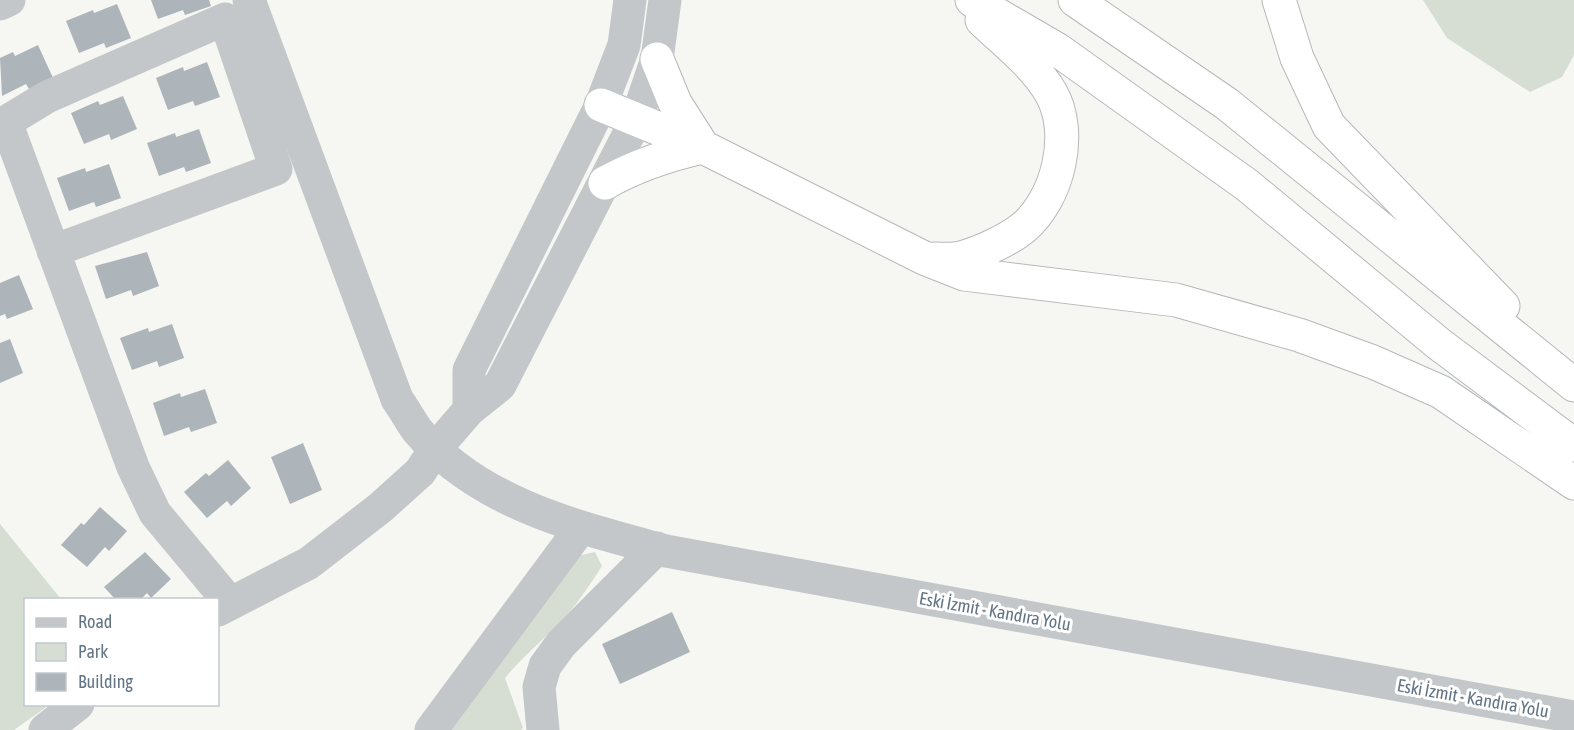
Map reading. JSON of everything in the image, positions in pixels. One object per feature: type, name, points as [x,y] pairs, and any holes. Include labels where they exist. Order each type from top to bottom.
[{"type":"highway","points":[[926,259],[960,259],[1023,227],[1049,194],[1061,163],[1062,131],[1052,95],[1033,68],[960,0]]},
{"type":"highway","points":[[972,0],[1058,50],[1247,185],[1439,344],[1574,446]]},
{"type":"highway","points":[[1075,0],[1227,104],[1574,384]]},
{"type":"highway","points":[[1279,0],[1297,58],[1329,126],[1446,244],[1574,384]]},
{"type":"highway","points":[[657,59],[675,103],[703,147]]},
{"type":"highway","points":[[602,105],[703,147],[926,259],[964,274],[1176,300],[1299,335],[1373,362],[1441,393],[1574,483]]},
{"type":"highway","points":[[605,183],[642,164],[703,147]]},
{"type":"street","points":[[0,4],[9,0]]},
{"type":"street","name":"Eski İzmit - Kandıra Yolu","points":[[249,0],[397,399],[417,429],[436,448],[505,498],[580,528],[657,548],[1574,717]]},
{"type":"street","points":[[469,410],[469,370],[602,105],[624,45],[630,0]]},
{"type":"street","points":[[224,607],[309,563],[380,508],[420,472],[436,448],[469,410],[500,385],[636,120],[657,59],[665,0]]},
{"type":"street","points":[[53,250],[276,169],[225,19],[47,97],[6,122],[53,250],[133,467],[155,513],[217,598]]},
{"type":"street","points":[[431,730],[580,528]]},
{"type":"street","points":[[543,730],[539,687],[545,666],[561,644],[657,548]]},
{"type":"street","points":[[45,730],[77,706]]},
{"type":"green space","points":[[1423,0],[1574,0],[1574,55],[1562,77],[1530,92],[1447,38]]},
{"type":"green space","points":[[0,524],[60,598],[24,598],[24,706],[48,706],[14,730],[0,730]]},
{"type":"green space","points":[[595,552],[602,566],[581,597],[567,615],[505,678],[523,728],[521,730],[451,730],[577,556]]},
{"type":"building","points":[[151,0],[209,0],[211,6],[185,15],[183,10],[158,19]]},
{"type":"building","points":[[117,4],[131,38],[106,48],[104,43],[79,53],[66,21],[93,10],[94,13]]},
{"type":"building","points":[[38,45],[53,78],[29,89],[26,84],[2,96],[0,58],[13,52],[15,56]]},
{"type":"building","points":[[207,62],[220,97],[195,106],[193,101],[168,110],[156,78],[183,67],[184,71]]},
{"type":"building","points":[[123,96],[137,129],[111,140],[109,134],[84,144],[71,113],[98,101],[100,105]]},
{"type":"building","points":[[199,129],[211,163],[186,172],[184,167],[159,176],[147,143],[175,133],[176,137]]},
{"type":"building","points":[[109,164],[121,198],[96,207],[94,202],[69,211],[57,178],[85,168],[86,172]]},
{"type":"building","points":[[147,252],[159,286],[133,296],[131,290],[106,299],[95,266]]},
{"type":"building","points":[[19,275],[33,309],[7,319],[5,314],[0,316],[0,283]]},
{"type":"building","points":[[172,324],[184,358],[159,367],[157,361],[132,370],[120,338],[148,328],[149,332]]},
{"type":"building","points":[[10,339],[23,373],[0,383],[0,343]]},
{"type":"building","points":[[205,389],[217,423],[191,432],[189,427],[164,436],[153,403],[180,393],[181,397]]},
{"type":"building","points":[[303,443],[322,490],[290,504],[271,457]]},
{"type":"building","points":[[228,460],[251,488],[231,506],[227,501],[207,518],[184,492],[206,473],[209,476]]},
{"type":"building","points":[[100,507],[127,531],[109,551],[105,547],[87,567],[61,545]]},
{"type":"building","points":[[145,552],[171,579],[151,598],[147,593],[142,598],[114,598],[104,587]]},
{"type":"building","points":[[672,612],[690,652],[620,684],[602,644]]}]
